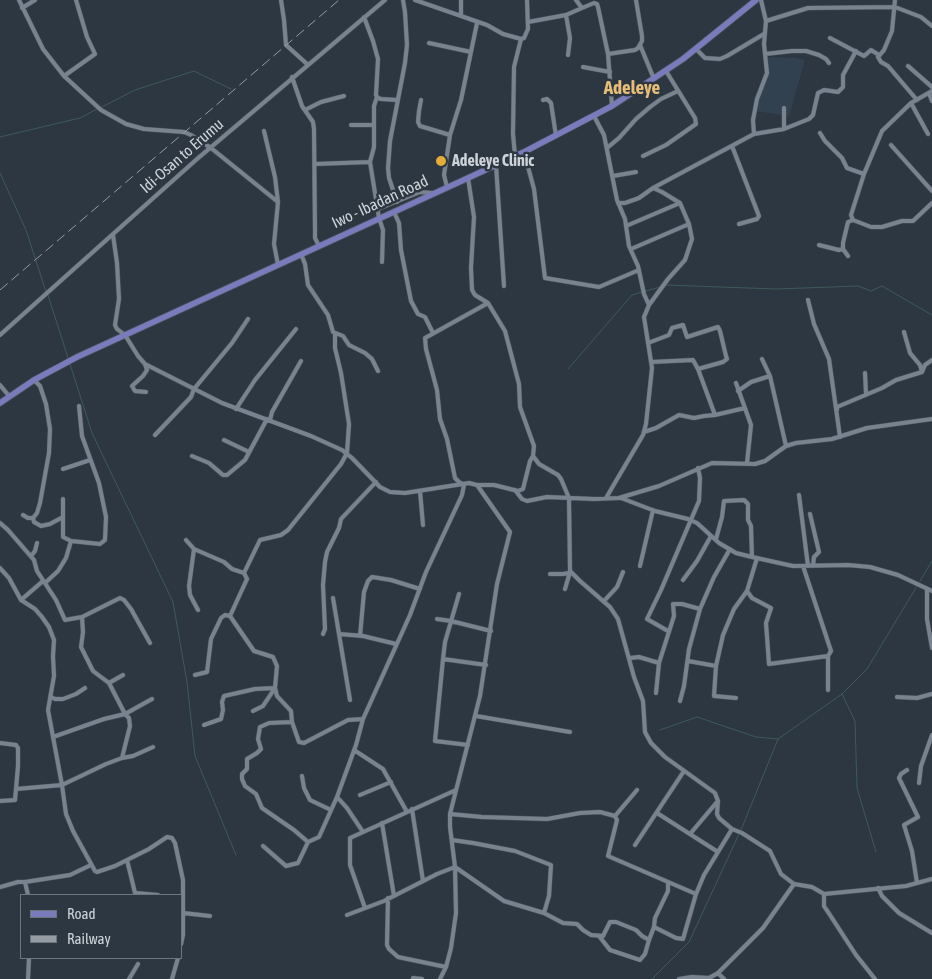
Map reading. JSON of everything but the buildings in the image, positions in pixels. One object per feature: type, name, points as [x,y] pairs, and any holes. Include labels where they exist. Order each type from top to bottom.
[{"type":"main road","name":"Iwo - Ibadan Road","points":[[0,403],[34,380],[77,357],[524,152],[594,116],[666,71],[754,1]]},
{"type":"street","points":[[19,0],[43,49],[64,76],[100,110],[121,122],[144,129],[184,132],[211,148],[278,202]]},
{"type":"street","points":[[22,8],[35,0]]},
{"type":"street","points":[[64,76],[95,54],[87,37],[76,0]]},
{"type":"street","points":[[281,0],[286,44],[307,64]]},
{"type":"street","name":"Idi-Osan to Erumu","points":[[0,335],[113,235],[178,174],[384,0]]},
{"type":"street","points":[[397,202],[389,178],[388,168],[390,141],[407,45],[403,0]]},
{"type":"street","points":[[414,0],[487,25],[502,34],[521,39]]},
{"type":"street","points":[[460,16],[461,0]]},
{"type":"street","points":[[515,156],[513,126],[514,72],[521,39],[526,34],[528,22],[527,0]]},
{"type":"street","points":[[576,0],[582,8]]},
{"type":"street","points":[[608,54],[636,50],[640,45],[642,36],[636,0]]},
{"type":"street","points":[[754,134],[755,105],[767,72],[764,34],[766,21],[761,0]]},
{"type":"street","points":[[878,55],[884,50],[892,31],[895,0]]},
{"type":"street","points":[[754,1],[763,9]]},
{"type":"street","points":[[528,22],[566,15],[597,2],[608,54],[612,106]]},
{"type":"street","points":[[766,21],[808,8],[895,6],[921,17],[932,26]]},
{"type":"street","points":[[566,15],[570,38],[568,55]]},
{"type":"street","points":[[364,17],[378,59],[377,96],[374,106],[374,147],[370,162],[379,218],[383,230],[382,262]]},
{"type":"street","points":[[447,187],[444,175],[450,135],[461,100],[477,23]]},
{"type":"street","points":[[696,48],[705,58],[720,59],[764,34]]},
{"type":"street","points":[[830,38],[856,50],[855,52],[864,56],[871,50],[878,55],[881,62],[888,66],[917,100]]},
{"type":"street","points":[[429,43],[470,52]]},
{"type":"street","points":[[640,45],[654,79]]},
{"type":"street","points":[[618,203],[631,202],[647,194],[653,188],[754,134],[784,129],[809,120],[813,115],[818,93],[824,90],[838,92],[843,87],[843,75],[856,50]]},
{"type":"street","points":[[766,54],[806,51],[819,55],[826,59],[828,63]]},
{"type":"street","points":[[908,66],[931,90],[932,101]]},
{"type":"street","points":[[583,67],[610,72]]},
{"type":"street","points":[[643,156],[666,144],[696,124],[695,118],[666,71]]},
{"type":"street","points":[[292,77],[314,129],[315,238],[319,246]]},
{"type":"street","points":[[931,90],[911,103],[882,131],[864,174],[851,215],[853,220],[870,228],[882,227],[898,221],[913,221],[932,203]]},
{"type":"street","points":[[607,148],[650,107],[678,91]]},
{"type":"street","points":[[305,110],[321,102],[344,96]]},
{"type":"street","points":[[377,96],[381,99],[398,100]]},
{"type":"street","points":[[543,100],[547,99],[551,103],[556,136]]},
{"type":"street","points":[[421,100],[418,122],[420,126],[450,135]]},
{"type":"street","points":[[911,103],[928,134]]},
{"type":"street","points":[[784,108],[784,129]]},
{"type":"street","points":[[594,116],[602,129],[618,203],[625,219],[630,249],[639,270],[649,305]]},
{"type":"street","points":[[351,125],[374,125]]},
{"type":"street","points":[[264,131],[276,177],[278,202],[274,244],[278,265]]},
{"type":"street","points":[[820,133],[824,141],[842,158],[847,168],[864,174]]},
{"type":"street","points":[[891,145],[932,191]]},
{"type":"street","points":[[732,146],[759,216],[757,219],[739,224]]},
{"type":"street","points":[[524,152],[534,188],[545,278],[599,287],[639,270]]},
{"type":"street","points":[[315,164],[370,162]]},
{"type":"street","points":[[496,165],[504,286]]},
{"type":"street","points":[[613,176],[636,172]]},
{"type":"street","points":[[113,235],[118,263],[119,298],[115,325],[117,329],[126,335],[145,364],[212,399],[311,436],[346,453],[385,490],[395,493],[420,491],[469,483],[494,485],[515,490],[523,489],[534,446],[520,407],[520,384],[503,325],[488,303],[475,295],[472,290],[471,268],[474,217],[468,178]]},
{"type":"street","points":[[606,498],[644,432],[652,377],[644,320],[649,305],[687,256],[692,239],[689,224],[680,204],[668,195],[653,188]]},
{"type":"street","points":[[378,209],[420,192],[432,194]]},
{"type":"street","points":[[626,226],[680,204]]},
{"type":"street","points":[[394,212],[399,223],[401,250],[411,301],[418,314],[425,317],[432,333]]},
{"type":"street","points":[[848,256],[843,249],[848,222],[853,220]]},
{"type":"street","points":[[630,249],[689,224]]},
{"type":"street","points":[[819,244],[839,250],[843,249]]},
{"type":"street","points":[[230,616],[246,579],[244,573],[260,540],[281,535],[288,530],[334,473],[346,453],[349,424],[335,348],[335,333],[333,332],[328,315],[308,285],[305,264],[301,254]]},
{"type":"street","points":[[808,300],[814,324],[829,359],[840,436]]},
{"type":"street","points":[[464,485],[456,478],[447,439],[440,419],[437,390],[425,338],[488,303]]},
{"type":"street","points":[[155,435],[191,397],[194,388],[232,343],[248,319]]},
{"type":"street","points":[[648,343],[669,335],[672,328],[683,325],[687,337],[718,328],[727,359],[723,362],[698,369]]},
{"type":"street","points":[[236,409],[255,380],[296,329]]},
{"type":"street","points":[[904,332],[910,353],[920,365],[922,372]]},
{"type":"street","points":[[335,333],[343,336],[349,346],[365,353],[372,359],[378,371]]},
{"type":"street","points":[[762,359],[770,376],[786,446]]},
{"type":"street","points":[[651,362],[693,360],[715,415]]},
{"type":"street","points":[[840,436],[836,407],[882,388],[896,380],[922,372],[925,365],[932,360]]},
{"type":"street","points":[[192,456],[209,463],[225,476],[241,464],[301,361]]},
{"type":"street","points":[[145,364],[147,370],[132,386],[135,391],[146,392]]},
{"type":"street","points":[[865,373],[866,394]]},
{"type":"street","points":[[738,391],[751,382],[770,376]]},
{"type":"street","points":[[33,518],[40,503],[49,453],[50,429],[46,404],[40,386],[34,380]]},
{"type":"street","points":[[736,383],[751,425],[748,464]]},
{"type":"street","points":[[0,385],[9,396]]},
{"type":"street","points":[[64,499],[63,537],[71,541],[100,544],[105,540],[106,517],[99,483],[82,436],[79,406]]},
{"type":"street","points":[[644,432],[679,416],[694,418],[745,408]]},
{"type":"street","points":[[515,490],[522,500],[527,501],[547,497],[619,498],[659,486],[712,463],[755,464],[765,461],[786,446],[840,436],[867,428],[932,420]]},
{"type":"street","points":[[224,440],[249,452]]},
{"type":"street","points":[[532,456],[539,464],[561,478],[569,498],[570,572],[565,589]]},
{"type":"street","points":[[63,469],[90,460]]},
{"type":"street","points":[[668,631],[647,619],[699,501],[700,478],[698,468]]},
{"type":"street","points":[[323,634],[325,629],[323,580],[327,552],[342,519],[376,482]]},
{"type":"street","points":[[263,846],[286,866],[298,864],[308,842],[319,837],[337,797],[363,719],[462,495],[464,485]]},
{"type":"street","points":[[440,979],[446,967],[455,928],[455,866],[450,814],[476,716],[486,665],[497,584],[510,532],[476,485]]},
{"type":"street","points":[[420,491],[424,525]]},
{"type":"street","points":[[799,496],[808,566],[831,651],[828,656],[828,690]]},
{"type":"street","points":[[619,498],[653,510],[688,519],[697,523],[716,540],[730,549],[754,558],[808,566],[848,565],[870,567],[898,575],[919,584],[930,590],[927,619],[932,648]]},
{"type":"street","points":[[716,540],[724,501],[744,500],[748,504],[748,520],[751,526],[754,558],[748,591],[734,610],[723,635],[716,666],[714,696],[736,698]]},
{"type":"street","points":[[640,566],[653,510]]},
{"type":"street","points":[[808,566],[820,552],[810,514]]},
{"type":"street","points":[[23,515],[33,518]]},
{"type":"street","points":[[33,518],[34,522],[41,526],[50,524],[63,517]]},
{"type":"street","points":[[0,523],[31,556],[65,620],[82,617],[120,598],[124,600],[150,643]]},
{"type":"street","points":[[683,580],[711,536]]},
{"type":"street","points":[[186,540],[194,549],[224,562],[232,569],[244,573]]},
{"type":"street","points":[[21,600],[58,571],[66,558],[71,541]]},
{"type":"street","points":[[31,556],[35,551],[37,543]]},
{"type":"street","points":[[194,549],[189,586],[190,596],[198,610]]},
{"type":"street","points":[[680,701],[689,649],[700,609],[714,577],[730,549]]},
{"type":"street","points":[[0,568],[9,578],[21,600],[35,609],[49,626],[54,640],[54,676],[48,710],[66,814],[73,831],[91,865],[97,872],[127,860],[167,838],[172,838],[175,843],[183,880],[182,928]]},
{"type":"street","points":[[550,574],[570,572]]},
{"type":"street","points":[[570,572],[604,601],[613,610],[618,619],[643,701],[645,732],[651,743],[665,757],[715,793],[718,801],[717,814],[719,818],[732,829],[742,833],[770,851],[781,874],[794,884],[812,888],[824,894],[906,886],[932,879]]},
{"type":"street","points":[[604,601],[617,587],[623,572]]},
{"type":"street","points":[[360,636],[364,592],[368,581],[372,577],[392,580],[420,589]]},
{"type":"street","points":[[748,591],[752,598],[771,608],[766,623],[769,664],[828,656]]},
{"type":"street","points":[[459,594],[445,642],[435,741],[468,745]]},
{"type":"street","points":[[333,598],[350,700]]},
{"type":"street","points":[[656,693],[659,663],[674,616],[673,604],[700,609]]},
{"type":"street","points":[[195,675],[207,672],[210,639],[221,618],[225,615],[230,616]]},
{"type":"street","points":[[230,616],[254,651],[273,657],[277,666],[275,688],[277,696],[292,710],[292,722],[299,742],[304,743],[348,720],[363,719]]},
{"type":"street","points":[[82,617],[81,647],[93,670],[109,683],[129,718],[130,726],[122,758]]},
{"type":"street","points":[[437,619],[491,631]]},
{"type":"street","points":[[339,634],[360,636],[396,644]]},
{"type":"street","points":[[630,658],[639,657],[659,663]]},
{"type":"street","points":[[443,659],[486,665]]},
{"type":"street","points":[[688,661],[716,666]]},
{"type":"street","points":[[109,683],[123,676]]},
{"type":"street","points":[[51,696],[55,699],[63,699],[85,688]]},
{"type":"street","points":[[253,711],[263,706],[275,688]]},
{"type":"street","points":[[204,725],[221,719],[223,710],[222,698],[224,696],[255,689],[275,688]]},
{"type":"street","points":[[897,697],[917,698],[932,694]]},
{"type":"street","points":[[53,737],[104,719],[125,714],[152,699]]},
{"type":"street","points":[[476,716],[570,732]]},
{"type":"street","points":[[292,722],[269,723],[260,728],[258,739],[261,749],[247,759],[248,769],[242,774],[242,779],[245,786],[256,794],[262,808],[308,842]]},
{"type":"street","points":[[919,783],[921,766],[932,735]]},
{"type":"street","points":[[0,743],[13,744],[18,748],[15,800],[0,801]]},
{"type":"street","points":[[16,789],[62,785],[90,771],[153,747]]},
{"type":"street","points":[[354,750],[383,769],[407,812]]},
{"type":"street","points":[[907,770],[899,778],[918,817],[904,825],[912,851],[917,883]]},
{"type":"street","points":[[635,845],[684,771]]},
{"type":"street","points":[[302,776],[304,788],[310,800],[331,810]]},
{"type":"street","points":[[360,795],[391,782]]},
{"type":"street","points":[[365,908],[350,865],[350,838],[456,790]]},
{"type":"street","points":[[615,816],[637,790]]},
{"type":"street","points":[[337,797],[363,832]]},
{"type":"street","points":[[690,834],[718,801]]},
{"type":"street","points":[[412,809],[423,881]]},
{"type":"street","points":[[450,814],[482,817],[547,818],[600,812],[615,816]]},
{"type":"street","points":[[657,813],[718,852]]},
{"type":"street","points":[[615,816],[617,820],[608,856],[696,894]]},
{"type":"street","points":[[382,823],[394,896]]},
{"type":"street","points":[[654,927],[676,938],[683,939],[696,894],[704,875],[732,829]]},
{"type":"street","points":[[452,840],[516,851],[550,865],[549,896],[544,914]]},
{"type":"street","points":[[127,860],[135,894]]},
{"type":"street","points":[[0,887],[18,882],[70,875],[91,865]]},
{"type":"street","points":[[348,915],[394,896],[455,866]]},
{"type":"street","points":[[455,866],[504,900],[563,923],[577,924],[591,934],[605,934],[609,924],[616,922],[636,930],[649,940]]},
{"type":"street","points":[[25,882],[28,894]]},
{"type":"street","points":[[597,935],[610,950],[640,960],[645,954],[655,918],[668,891],[668,882]]},
{"type":"street","points":[[679,979],[692,976],[703,979],[718,973],[763,928],[794,884]]},
{"type":"street","points":[[878,888],[882,896],[899,913],[932,933]]},
{"type":"street","points":[[824,894],[824,906],[856,955],[876,979]]},
{"type":"street","points":[[388,898],[389,949],[398,957],[446,967]]},
{"type":"street","points":[[183,913],[210,916]]},
{"type":"street","points":[[28,979],[29,959]]},
{"type":"street","points":[[172,979],[178,959]]},
{"type":"street","points":[[129,979],[138,964]]},
{"type":"street","points":[[718,973],[724,979]]},
{"type":"street","points":[[414,978],[422,979]]},
{"type":"shaded area","points":[[768,57],[805,60],[789,116],[756,111],[767,73]]},
{"type":"waterway","points":[[100,108],[135,90],[194,71],[231,89]]},
{"type":"waterway","points":[[0,137],[80,118],[97,109]]},
{"type":"waterway","points":[[0,173],[26,230],[46,292]]},
{"type":"waterway","points":[[666,285],[776,289],[858,286],[871,291],[882,286],[932,315]]},
{"type":"waterway","points":[[568,369],[632,295],[660,287]]},
{"type":"waterway","points":[[48,295],[68,358]]},
{"type":"waterway","points":[[70,364],[92,433],[173,602],[187,682],[195,756],[236,855]]},
{"type":"waterway","points":[[920,581],[932,561]]},
{"type":"waterway","points":[[741,830],[778,739],[842,694],[867,669],[917,586]]},
{"type":"waterway","points":[[842,694],[855,721],[857,788],[876,852]]},
{"type":"waterway","points":[[660,730],[697,717],[756,737],[778,739]]},
{"type":"waterway","points":[[652,979],[689,942],[739,834]]},
{"type":"railway","points":[[0,290],[339,0]]},
{"type":"place","name":"Adeleye Clinic","points":[[441,161]]},
{"type":"district","name":"Adeleye","points":[[632,88]]}]
